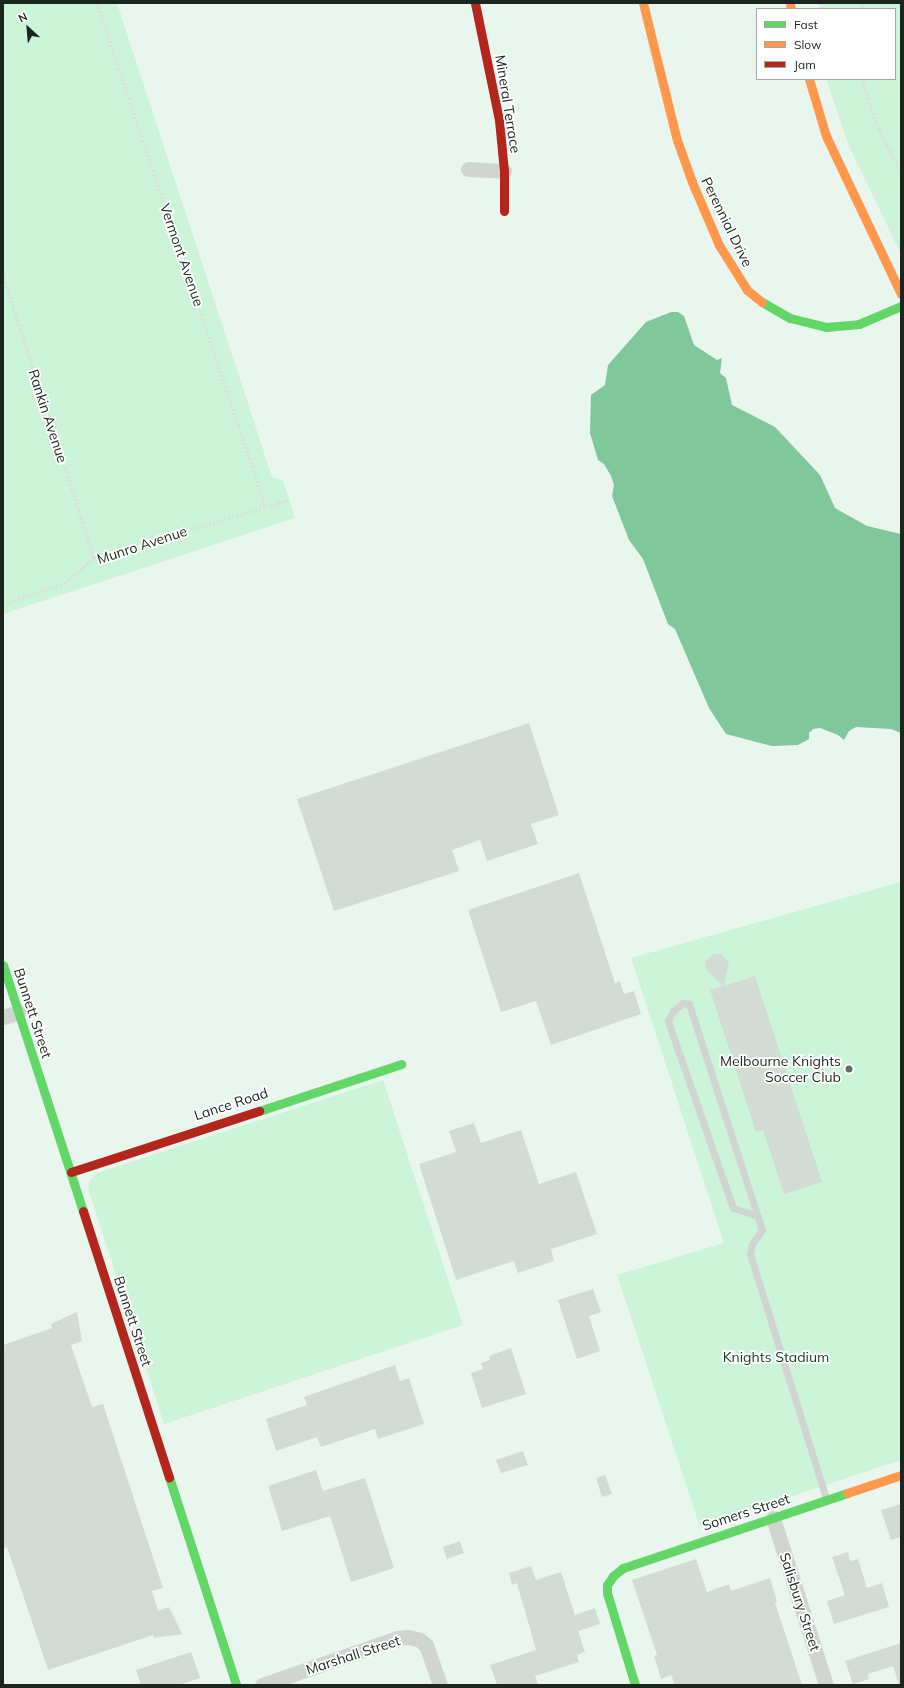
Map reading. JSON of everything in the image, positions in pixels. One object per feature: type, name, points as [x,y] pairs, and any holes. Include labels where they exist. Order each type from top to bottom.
[{"type":"street","name":"Mineral Terrace","points":[[475,3],[499,120],[504,171],[504,211]]},
{"type":"street","name":"Perennial Drive","points":[[643,3],[677,140],[692,182],[719,244],[747,290],[790,318],[826,327],[859,324],[901,306]]},
{"type":"street","points":[[808,80],[826,136],[901,294]]},
{"type":"street","points":[[468,169],[504,171]]},
{"type":"street","name":"Bunnett Street","points":[[3,966],[236,1685]]},
{"type":"street","points":[[3,1017],[18,1012]]},
{"type":"street","name":"Lance Road","points":[[71,1172],[401,1064]]},
{"type":"street","name":"Somers Street","points":[[635,1685],[609,1604],[607,1585],[623,1568],[901,1475]]},
{"type":"street","name":"Salisbury Street","points":[[773,1518],[826,1685]]},
{"type":"street","name":"Marshall Street","points":[[262,1685],[397,1638],[409,1638],[420,1640],[426,1645],[440,1685]]},
{"type":"lane","points":[[758,1216],[733,1208],[668,1022],[673,1011],[683,1004],[689,1004],[758,1216],[762,1230],[752,1244],[750,1254],[827,1500]]},
{"type":"path","name":"Vermont Avenue","points":[[97,3],[266,507]]},
{"type":"path","points":[[863,80],[865,90],[879,129],[901,172]]},
{"type":"path","name":"Rankin Avenue","points":[[3,274],[94,558]]},
{"type":"path","name":"Munro Avenue","points":[[3,604],[65,583],[94,558],[289,500]]},
{"type":"green space","points":[[3,3],[117,3],[272,477],[283,480],[295,518],[3,614]]},
{"type":"green space","points":[[822,3],[901,3],[901,254],[849,146],[826,80],[896,80],[896,8],[822,8]]},
{"type":"green space","name":"Knights Stadium","points":[[901,882],[901,1460],[700,1527],[617,1275],[724,1243],[631,958]]},
{"type":"green space","points":[[383,1080],[463,1325],[164,1424],[88,1188],[90,1180],[97,1173]]},
{"type":"shaded area","points":[[671,312],[678,312],[684,316],[694,345],[717,360],[722,358],[720,373],[726,378],[732,405],[775,427],[820,475],[835,508],[867,526],[901,534],[901,733],[891,729],[856,727],[849,731],[844,740],[838,735],[820,728],[813,729],[809,733],[809,739],[798,745],[772,746],[726,734],[709,708],[675,629],[668,624],[643,559],[629,540],[612,496],[614,485],[611,476],[604,464],[598,460],[590,433],[591,395],[605,385],[608,365],[646,322]]},
{"type":"building","points":[[529,723],[559,815],[531,824],[538,844],[487,861],[480,840],[452,850],[459,871],[334,911],[297,799]]},
{"type":"building","points":[[579,873],[615,983],[620,981],[624,994],[634,991],[641,1014],[551,1045],[536,1001],[501,1012],[468,910]]},
{"type":"building","points":[[714,954],[721,954],[729,963],[724,986],[755,976],[822,1182],[784,1194],[763,1130],[756,1132],[710,990],[723,986],[706,970],[705,962]]},
{"type":"building","points":[[474,1123],[481,1143],[521,1130],[539,1184],[576,1172],[597,1234],[551,1249],[554,1261],[518,1273],[514,1261],[456,1280],[419,1164],[456,1152],[449,1131]]},
{"type":"building","points":[[593,1289],[601,1312],[589,1316],[600,1351],[577,1359],[558,1300]]},
{"type":"building","points":[[77,1312],[82,1341],[71,1345],[92,1407],[103,1404],[163,1588],[152,1591],[158,1611],[169,1607],[182,1634],[154,1638],[153,1635],[48,1670],[7,1547],[3,1548],[3,1345],[52,1328],[51,1324]]},
{"type":"building","points":[[511,1348],[526,1394],[482,1408],[471,1373],[483,1369],[481,1363],[490,1360],[489,1356]]},
{"type":"building","points":[[395,1365],[400,1381],[409,1378],[424,1424],[378,1439],[375,1429],[321,1447],[317,1437],[276,1451],[266,1419],[307,1405],[304,1397]]},
{"type":"building","points":[[523,1451],[528,1465],[501,1473],[496,1460]]},
{"type":"building","points":[[316,1470],[323,1491],[365,1478],[394,1568],[351,1582],[330,1516],[282,1531],[268,1486]]},
{"type":"building","points":[[605,1475],[612,1494],[602,1497],[596,1478]]},
{"type":"building","points":[[901,1504],[901,1537],[891,1540],[881,1510]]},
{"type":"building","points":[[460,1541],[464,1553],[447,1559],[443,1547]]},
{"type":"building","points":[[848,1552],[850,1561],[858,1559],[867,1588],[882,1583],[889,1607],[834,1624],[827,1601],[845,1595],[832,1557]]},
{"type":"building","points":[[696,1559],[707,1592],[729,1584],[731,1591],[770,1578],[777,1602],[775,1603],[802,1685],[675,1685],[671,1675],[661,1679],[654,1656],[657,1655],[632,1580]]},
{"type":"building","points":[[531,1566],[536,1580],[561,1572],[575,1615],[595,1608],[600,1624],[578,1631],[585,1652],[577,1655],[579,1662],[535,1676],[538,1685],[497,1685],[490,1665],[536,1650],[517,1583],[512,1585],[509,1573]]},
{"type":"building","points":[[901,1643],[901,1685],[899,1685],[893,1666],[868,1674],[869,1679],[853,1684],[845,1661]]},
{"type":"building","points":[[191,1652],[200,1678],[179,1685],[141,1685],[136,1670]]},
{"type":"traffic: fast","points":[[762,302],[790,318],[826,327],[859,324],[901,306]]},
{"type":"traffic: fast","points":[[3,965],[83,1211]]},
{"type":"traffic: fast","points":[[259,1111],[401,1064]]},
{"type":"traffic: fast","points":[[169,1477],[236,1685]]},
{"type":"traffic: fast","points":[[635,1685],[607,1593],[607,1585],[613,1576],[623,1568],[847,1493]]},
{"type":"traffic: slow","points":[[643,3],[677,140],[692,182],[719,245],[747,290],[762,302]]},
{"type":"traffic: slow","points":[[790,3],[791,8]]},
{"type":"traffic: slow","points":[[809,80],[826,136],[901,294]]},
{"type":"traffic: slow","points":[[847,1493],[901,1475]]},
{"type":"traffic: jam","points":[[475,3],[499,120],[504,171],[504,211]]},
{"type":"traffic: jam","points":[[71,1172],[259,1111]]},
{"type":"traffic: jam","points":[[83,1211],[169,1477]]},
{"type":"place","name":"Melbourne Knights Soccer Club","points":[[849,1069]]}]
